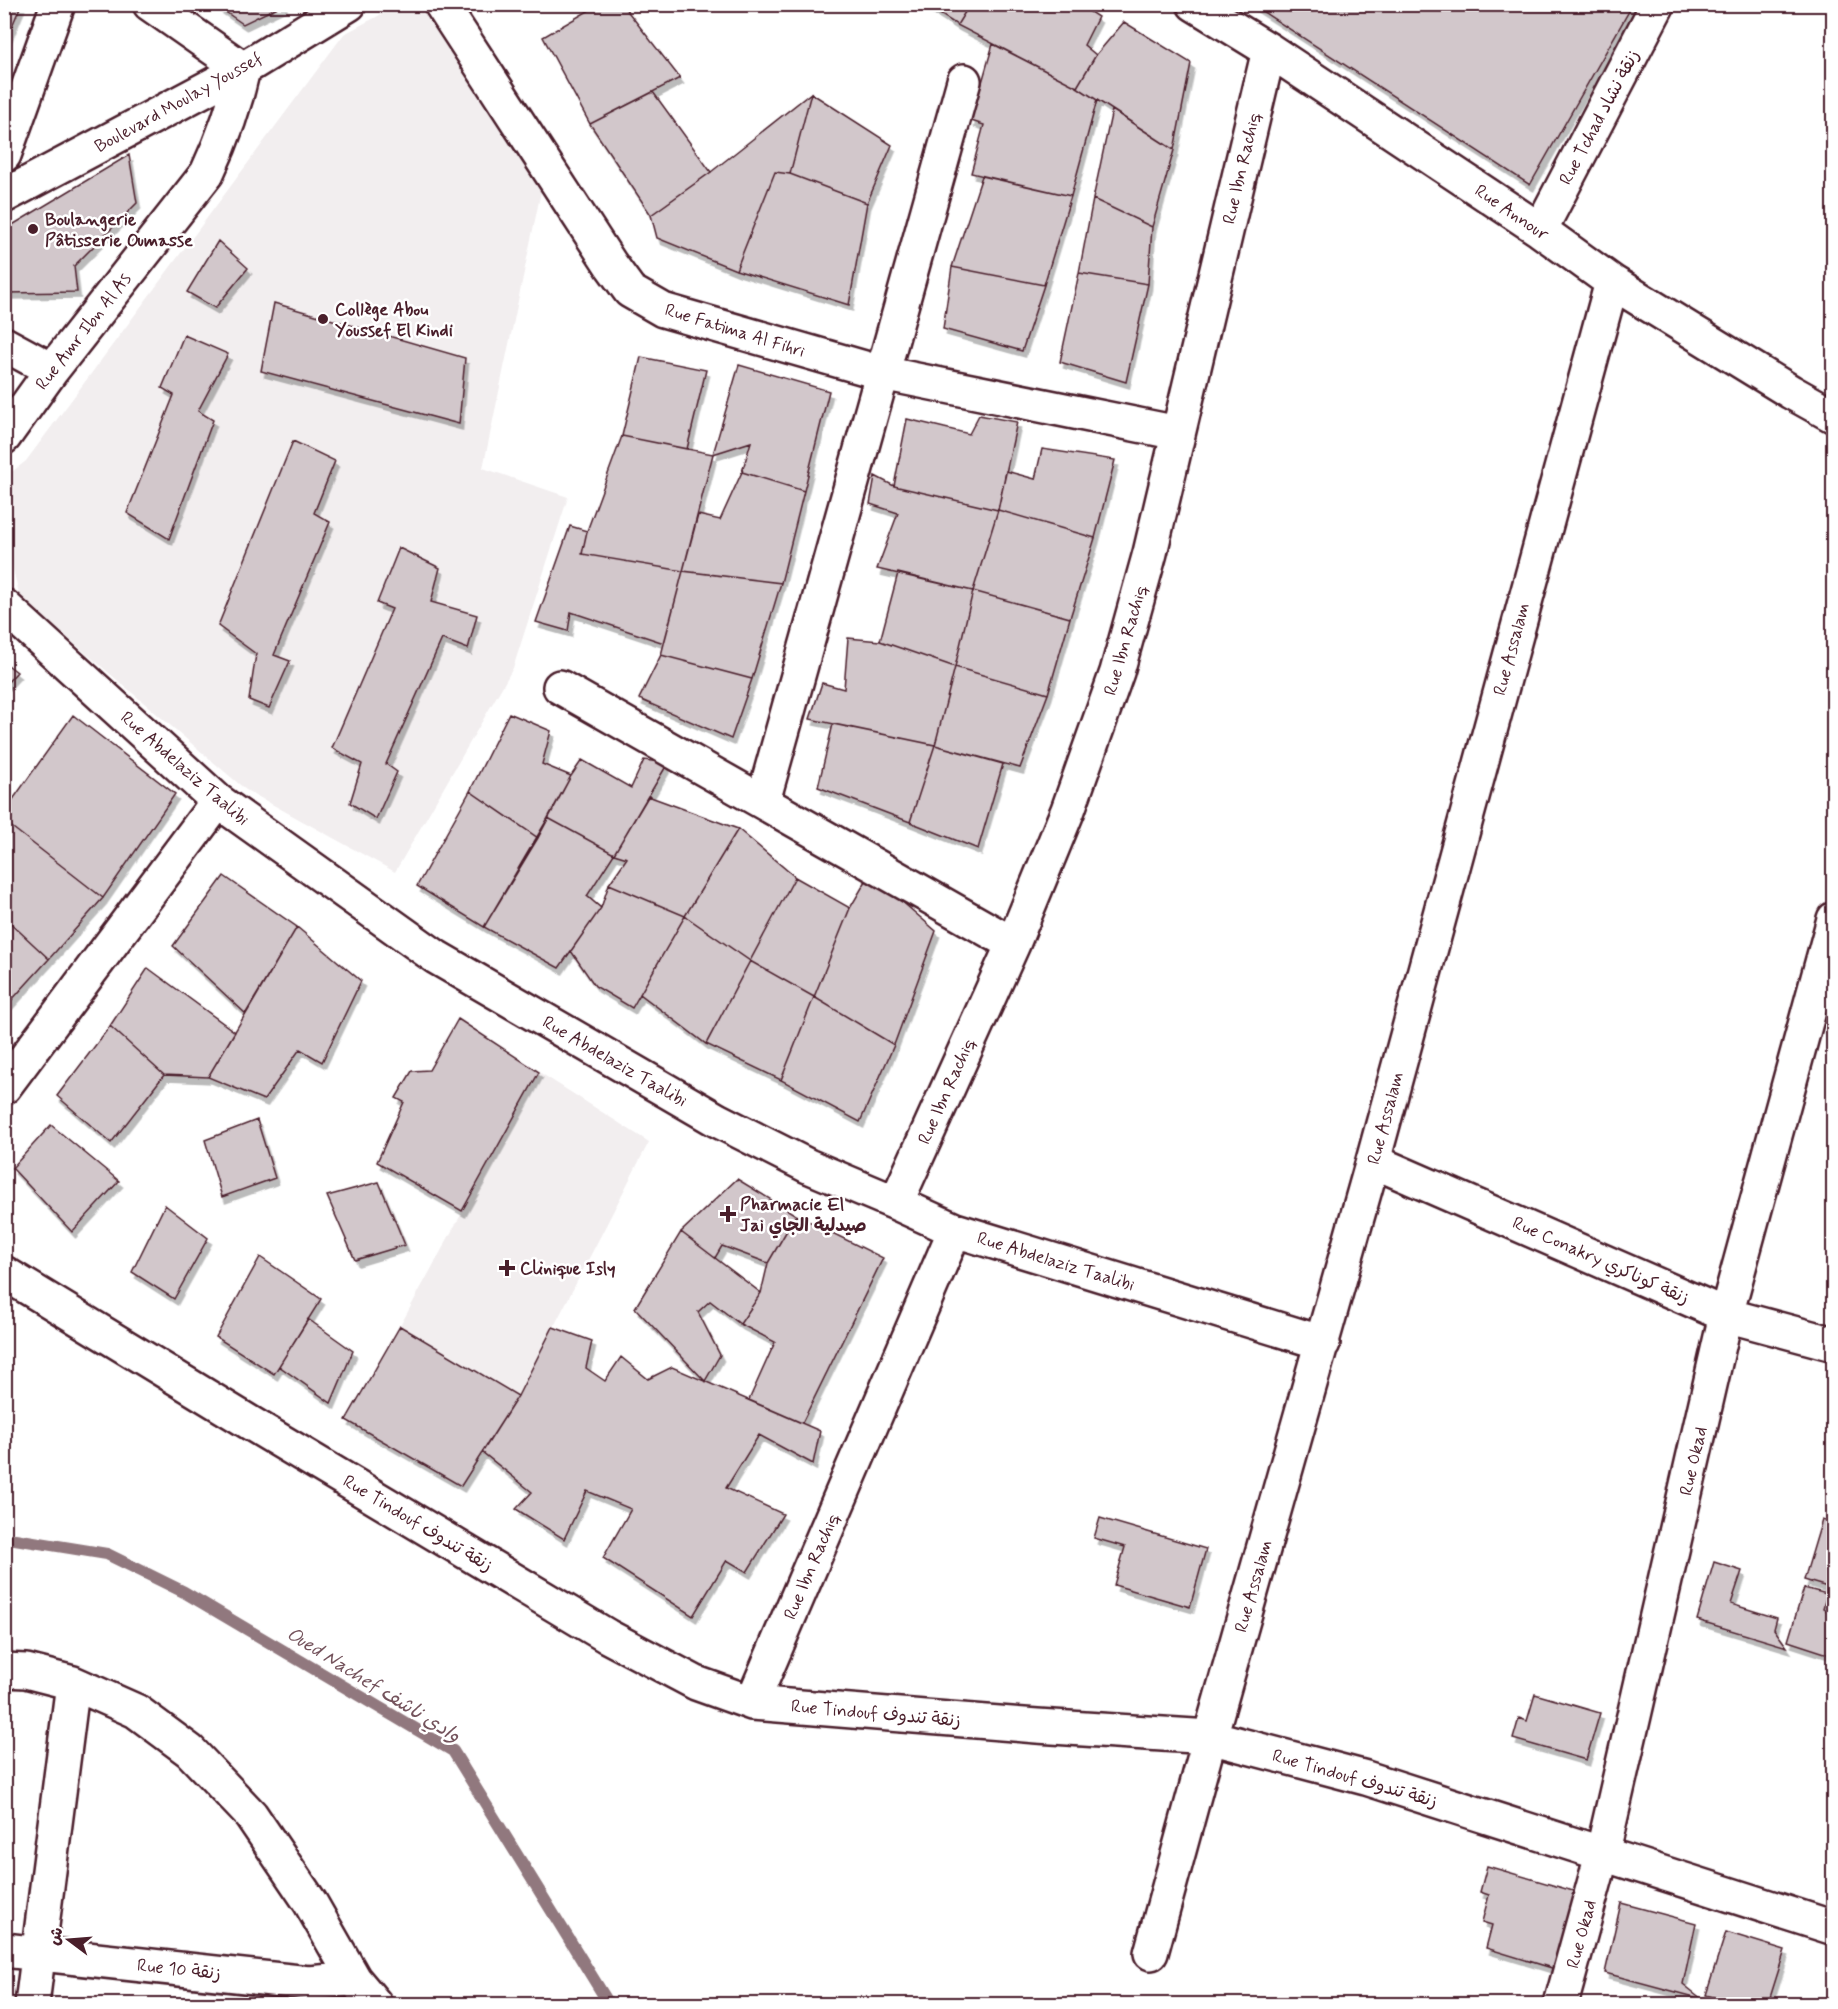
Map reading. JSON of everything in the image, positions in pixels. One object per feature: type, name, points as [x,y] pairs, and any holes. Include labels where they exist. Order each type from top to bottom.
[{"type":"street","points":[[4,155],[58,4]]},
{"type":"street","points":[[150,4],[243,69]]},
{"type":"street","name":"Boulevard Moulay Youssef","points":[[4,196],[243,69],[349,4]]},
{"type":"street","name":"Rue Fatima Al Fihri","points":[[441,4],[630,291],[663,310],[882,373],[1178,433]]},
{"type":"street","name":"Rue Annour","points":[[1194,4],[1269,50],[1540,230],[1612,282],[1833,416]]},
{"type":"street","name":"Rue Tchad زنقة نشاد","points":[[1540,230],[1658,4]]},
{"type":"street","name":"Rue Ibn Rachiq","points":[[896,1203],[1013,944],[1068,810],[1117,672],[1150,553],[1269,50]]},
{"type":"street","name":"Rue Amr Ibn Al As","points":[[4,437],[52,370],[207,173],[236,101],[243,69]]},
{"type":"street","points":[[763,801],[964,81]]},
{"type":"street","name":"Rue Assalam","points":[[1151,1953],[1210,1737],[1323,1343],[1612,282]]},
{"type":"street","points":[[4,344],[52,370]]},
{"type":"street","name":"Rue Abdelaziz Taalibi","points":[[4,606],[218,801],[436,957],[717,1120],[808,1166],[955,1230],[1323,1343]]},
{"type":"street","points":[[560,687],[1013,944]]},
{"type":"street","points":[[4,1087],[218,801]]},
{"type":"street","name":"Rue Okad","points":[[1561,2004],[1602,1855],[1726,1315],[1833,919]]},
{"type":"street","name":"Rue Conakry زنقة كوناكري","points":[[1373,1161],[1726,1315],[1833,1344]]},
{"type":"street","name":"Rue Ibn Rachiq","points":[[753,1703],[955,1230]]},
{"type":"street","name":"Rue Tindouf زنقة تندوف","points":[[4,1273],[608,1636],[696,1683],[753,1703],[1037,1726],[1210,1737],[1366,1778],[1833,1928]]},
{"type":"street","points":[[4,1670],[26,1671],[73,1683],[136,1711],[190,1751],[251,1815],[310,1902],[354,1979],[375,2004]]},
{"type":"street","points":[[32,2004],[73,1683]]},
{"type":"street","name":"Rue 10 زنقة","points":[[4,1950],[309,1983],[354,1979]]},
{"type":"shaded area","name":"Collège Abou Youssef El Kindi","points":[[399,5],[418,5],[544,177],[483,468],[568,497],[513,668],[395,872],[246,790],[20,597],[5,538],[4,478],[26,461],[344,34]]},
{"type":"shaded area","name":"Clinique Isly","points":[[539,1072],[649,1142],[518,1396],[400,1326]]},
{"type":"building","points":[[4,4],[21,5],[4,45]]},
{"type":"building","points":[[214,4],[284,4],[243,24]]},
{"type":"building","points":[[600,4],[622,4],[680,78],[590,124],[543,37]]},
{"type":"building","points":[[924,4],[970,4],[957,25]]},
{"type":"building","points":[[970,4],[1078,4],[1098,17],[1084,45],[1096,55],[1077,87],[957,25]]},
{"type":"building","points":[[1251,4],[1633,4],[1530,185]]},
{"type":"building","points":[[1124,22],[1191,63],[1174,150],[1077,87],[1096,55]]},
{"type":"building","points":[[993,44],[1077,87],[1097,100],[1071,196],[971,173],[984,125],[971,121]]},
{"type":"building","points":[[653,92],[711,172],[651,215],[590,124]]},
{"type":"building","points":[[811,93],[892,145],[867,203],[790,174]]},
{"type":"building","points":[[811,93],[790,174],[775,172],[736,270],[657,238],[651,215],[711,172]]},
{"type":"building","points":[[1112,110],[1174,150],[1152,227],[1093,199]]},
{"type":"building","points":[[129,155],[137,203],[74,266],[77,292],[5,293],[4,230]]},
{"type":"building","points":[[775,172],[790,174],[867,203],[849,305],[736,270]]},
{"type":"building","points":[[982,176],[1071,196],[1044,285],[952,267]]},
{"type":"building","points":[[1093,199],[1152,227],[1148,284],[1079,273]]},
{"type":"building","points":[[218,241],[248,268],[215,308],[187,292]]},
{"type":"building","points":[[952,267],[1044,285],[1022,351],[943,329]]},
{"type":"building","points":[[1079,273],[1148,284],[1126,382],[1060,362]]},
{"type":"building","points":[[274,303],[465,358],[459,424],[261,371]]},
{"type":"building","points":[[184,335],[228,354],[198,411],[213,420],[169,539],[127,513],[174,395],[162,388]]},
{"type":"building","points":[[641,357],[706,370],[687,449],[622,436]]},
{"type":"building","points":[[739,365],[829,391],[804,491],[742,472],[751,442],[713,454]]},
{"type":"building","points":[[979,415],[1017,422],[998,510],[894,486],[907,419],[969,434]]},
{"type":"building","points":[[622,436],[713,454],[683,571],[582,554],[587,531]]},
{"type":"building","points":[[293,441],[335,461],[314,513],[330,522],[274,655],[290,661],[269,708],[249,700],[256,654],[218,626]]},
{"type":"building","points":[[1042,449],[1115,460],[1095,538],[998,510],[1006,471],[1035,479]]},
{"type":"building","points":[[742,472],[804,491],[781,583],[683,571],[698,515],[720,520]]},
{"type":"building","points":[[875,476],[894,486],[998,510],[973,591],[877,569],[898,513],[870,504]]},
{"type":"building","points":[[998,510],[1095,538],[1070,618],[973,591]]},
{"type":"building","points":[[570,526],[587,531],[582,554],[683,571],[664,643],[571,612],[568,631],[536,622]]},
{"type":"building","points":[[399,548],[440,568],[431,602],[477,615],[468,649],[442,639],[386,764],[397,772],[376,819],[350,803],[362,764],[332,748],[392,609],[377,603]]},
{"type":"building","points":[[683,571],[781,583],[752,679],[661,655]]},
{"type":"building","points":[[898,573],[973,591],[955,667],[880,641]]},
{"type":"building","points":[[973,591],[1070,618],[1048,694],[955,667]]},
{"type":"building","points":[[848,638],[880,641],[955,667],[935,745],[810,719],[822,683],[844,689]]},
{"type":"building","points":[[661,655],[752,679],[731,739],[639,699]]},
{"type":"building","points":[[4,662],[17,672],[4,686]]},
{"type":"building","points":[[955,667],[1048,694],[1020,768],[935,745]]},
{"type":"building","points":[[509,713],[551,731],[542,764],[571,776],[538,838],[470,791]]},
{"type":"building","points":[[73,715],[175,794],[103,898],[4,821],[4,812]]},
{"type":"building","points":[[833,724],[935,745],[910,822],[818,787]]},
{"type":"building","points":[[935,745],[1003,764],[978,849],[910,822]]},
{"type":"building","points":[[582,760],[631,788],[644,760],[668,763],[614,854],[548,818]]},
{"type":"building","points":[[470,791],[538,838],[484,927],[417,886]]},
{"type":"building","points":[[648,796],[738,829],[685,916],[609,884],[627,858],[614,854]]},
{"type":"building","points":[[548,818],[614,854],[587,896],[601,908],[559,968],[484,927]]},
{"type":"building","points":[[4,821],[103,898],[49,959],[4,917]]},
{"type":"building","points":[[738,829],[795,877],[750,961],[685,916]]},
{"type":"building","points":[[870,874],[936,931],[894,1045],[814,997],[850,908]]},
{"type":"building","points":[[224,876],[297,927],[246,1014],[173,946]]},
{"type":"building","points":[[795,877],[850,908],[814,997],[750,961]]},
{"type":"building","points":[[609,884],[685,916],[632,1008],[595,986],[571,951],[601,908]]},
{"type":"building","points":[[685,916],[750,961],[706,1044],[640,994]]},
{"type":"building","points":[[4,917],[49,959],[9,1003],[4,999]]},
{"type":"building","points":[[297,927],[361,981],[322,1062],[300,1049],[264,1100],[208,1077]]},
{"type":"building","points":[[750,961],[814,997],[781,1080],[706,1044]]},
{"type":"building","points":[[148,968],[235,1032],[208,1077],[164,1075],[110,1026]]},
{"type":"building","points":[[814,997],[894,1045],[860,1122],[781,1080]]},
{"type":"building","points":[[458,1019],[539,1072],[462,1211],[377,1162],[404,1102],[396,1098],[412,1071],[429,1070]]},
{"type":"building","points":[[110,1026],[164,1075],[111,1143],[57,1096]]},
{"type":"building","points":[[257,1120],[275,1178],[222,1197],[205,1140]]},
{"type":"building","points":[[51,1125],[119,1181],[72,1232],[12,1168]]},
{"type":"building","points":[[737,1179],[796,1215],[768,1263],[722,1246],[715,1258],[681,1232]]},
{"type":"building","points":[[379,1182],[405,1245],[355,1260],[327,1196]]},
{"type":"building","points":[[165,1205],[208,1238],[174,1299],[132,1272]]},
{"type":"building","points":[[796,1215],[883,1258],[802,1423],[749,1400],[775,1342],[740,1324],[761,1293],[768,1263]]},
{"type":"building","points":[[681,1232],[761,1293],[740,1324],[710,1301],[698,1312],[720,1355],[705,1381],[635,1308]]},
{"type":"building","points":[[260,1257],[321,1299],[274,1374],[216,1337]]},
{"type":"building","points":[[308,1319],[353,1351],[331,1403],[279,1366]]},
{"type":"building","points":[[400,1326],[518,1396],[461,1486],[346,1420]]},
{"type":"building","points":[[553,1327],[592,1341],[586,1368],[605,1381],[621,1357],[648,1379],[672,1367],[820,1431],[813,1464],[759,1435],[726,1488],[783,1514],[747,1572],[727,1560],[693,1616],[603,1558],[631,1509],[587,1491],[564,1539],[516,1509],[532,1492],[482,1452],[518,1396]]},
{"type":"building","points":[[1100,1518],[1206,1549],[1190,1607],[1114,1585],[1125,1547],[1094,1538]]},
{"type":"building","points":[[1822,1520],[1834,1524],[1834,1551],[1830,1569],[1834,1571],[1834,1589],[1804,1580]]},
{"type":"building","points":[[1714,1562],[1742,1571],[1731,1604],[1777,1618],[1774,1629],[1787,1647],[1697,1620]]},
{"type":"building","points":[[1804,1588],[1827,1594],[1823,1608],[1834,1616],[1834,1656],[1788,1641]]},
{"type":"building","points":[[1535,1694],[1600,1713],[1586,1760],[1513,1739],[1519,1718],[1527,1721]]},
{"type":"building","points":[[1487,1866],[1587,1895],[1565,1972],[1486,1948],[1492,1925],[1482,1922],[1489,1895],[1480,1892]]},
{"type":"building","points":[[1621,1903],[1696,1923],[1683,1984],[1702,1999],[1605,1973]]},
{"type":"building","points":[[1726,1932],[1785,1950],[1768,2004],[1739,2004],[1706,1995]]},
{"type":"waterway","name":"Oued Nachef وادي ناشف","points":[[4,1539],[107,1554],[184,1592],[453,1751],[609,2004]]},
{"type":"place","name":"Boulangerie Pâtisserie Oumasse","points":[[33,229]]},
{"type":"place","name":"Collège Abou Youssef El Kindi","points":[[323,319]]},
{"type":"place","name":"Pharmacie El Jai صيدلية الجاي","points":[[728,1214]]},
{"type":"place","name":"Clinique Isly","points":[[507,1268]]}]
